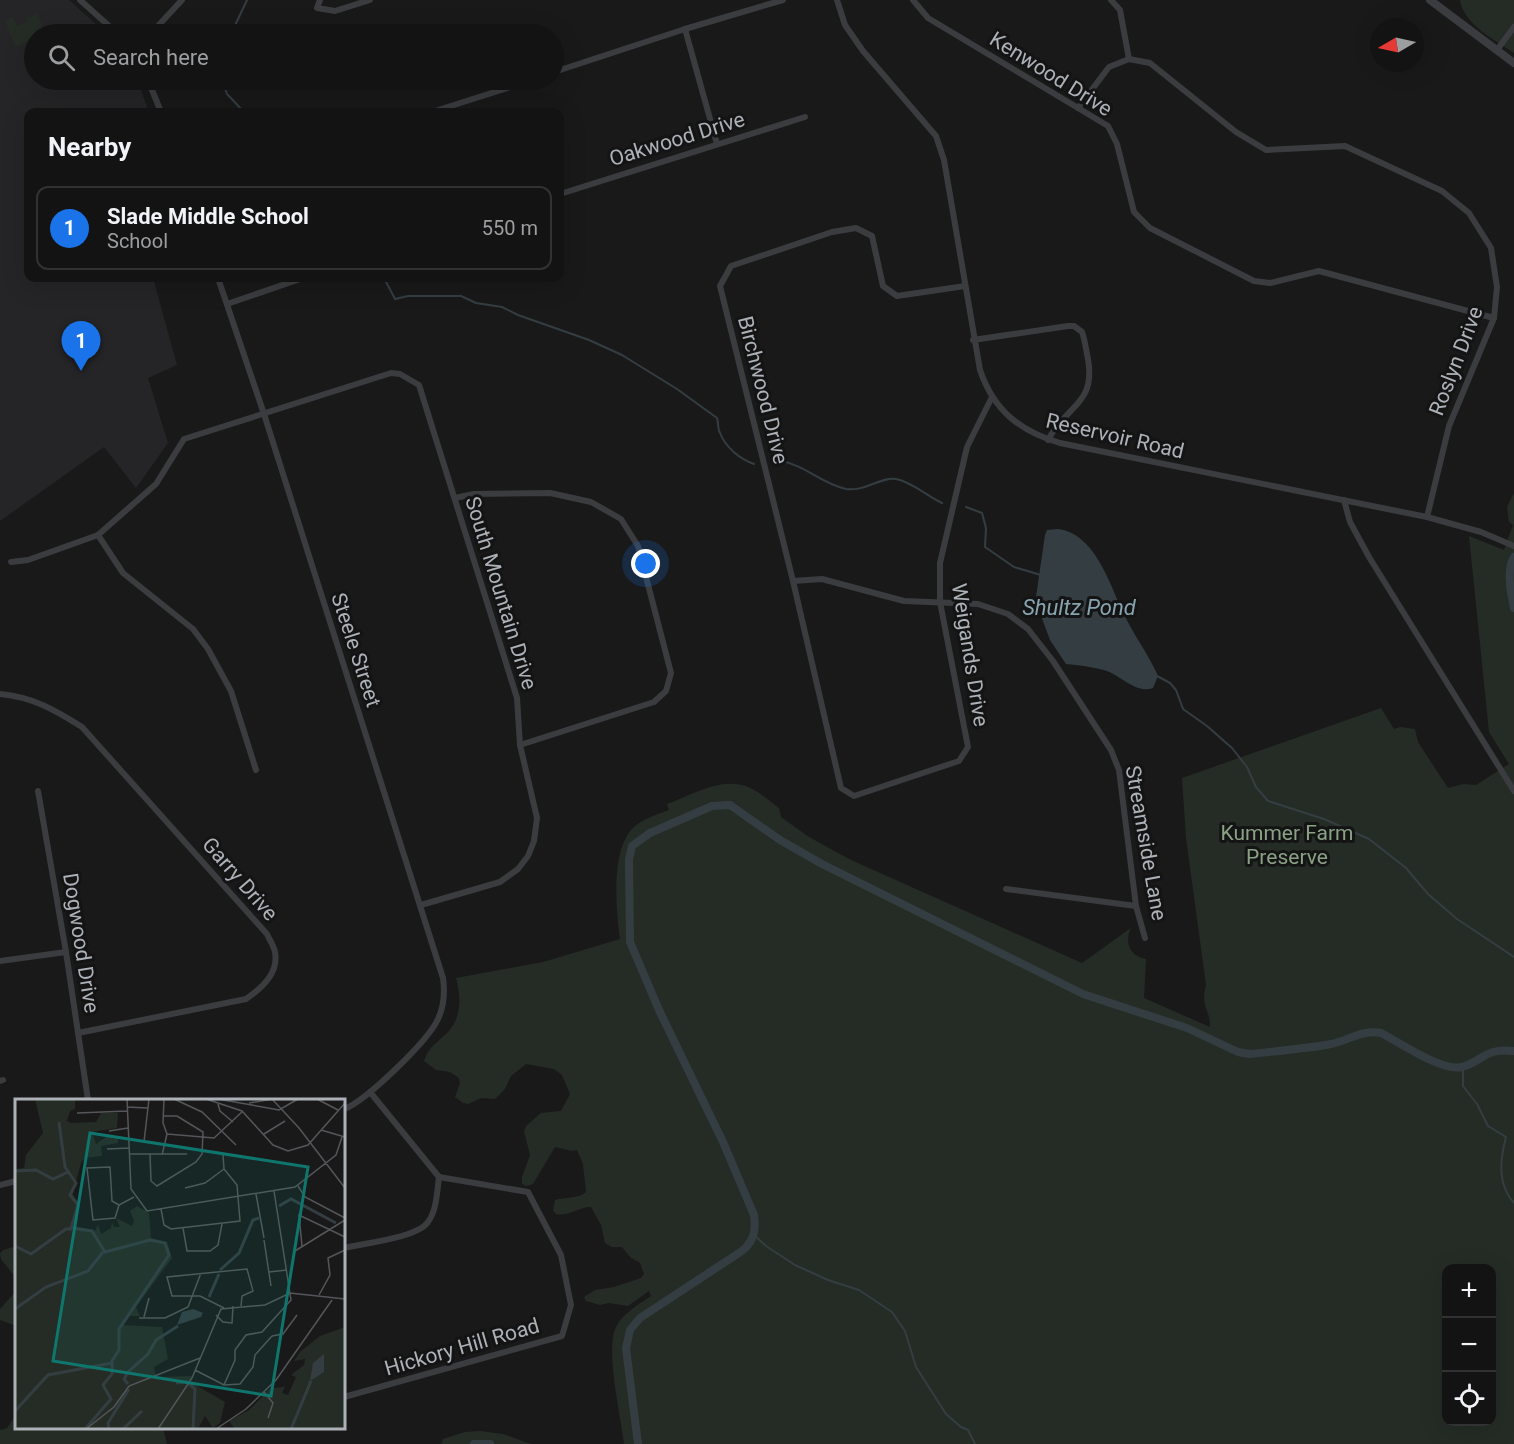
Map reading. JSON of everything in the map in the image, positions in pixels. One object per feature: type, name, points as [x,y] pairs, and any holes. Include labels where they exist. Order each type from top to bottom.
[{"type":"street","points":[[80,0],[107,24]]},
{"type":"street","points":[[160,24],[182,0]]},
{"type":"street","points":[[320,0],[317,8],[335,11],[370,0]]},
{"type":"street","points":[[564,69],[783,0]]},
{"type":"street","name":"Reservoir Road","points":[[837,0],[845,25],[863,51],[936,136],[944,160],[973,340],[980,370],[992,397],[1022,428],[1048,440],[1124,457],[1427,517],[1481,532],[1514,546]]},
{"type":"street","name":"Kenwood Drive","points":[[912,0],[928,18],[1108,126],[1117,144],[1134,212],[1150,228],[1254,281],[1270,283],[1318,271],[1494,318]]},
{"type":"street","points":[[1078,108],[1109,67],[1129,59],[1120,10],[1111,0]]},
{"type":"street","points":[[1430,0],[1514,63]]},
{"type":"street","points":[[1497,50],[1514,27]]},
{"type":"street","points":[[685,29],[717,144]]},
{"type":"street","name":"Roslyn Drive","points":[[1129,59],[1150,63],[1236,132],[1266,150],[1345,146],[1442,191],[1469,213],[1491,248],[1497,287],[1494,318],[1449,426],[1427,517]]},
{"type":"street","points":[[152,90],[158,108]]},
{"type":"street","points":[[444,108],[501,90]]},
{"type":"street","name":"Oakwood Drive","points":[[564,193],[805,117]]},
{"type":"street","name":"Birchwood Drive","points":[[965,286],[897,296],[883,286],[872,236],[855,228],[832,232],[731,266],[720,286],[793,581],[841,788],[854,796],[959,760],[968,747]]},
{"type":"street","name":"Steele Street","points":[[219,282],[441,966],[444,986],[443,1005],[437,1022],[430,1034],[370,1092]]},
{"type":"street","points":[[227,304],[291,282]]},
{"type":"street","points":[[973,340],[1068,326],[1074,326],[1082,332],[1090,370],[1089,387],[1048,440]]},
{"type":"street","name":"South Mountain Drive","points":[[98,535],[156,484],[184,439],[392,373],[408,377],[419,385],[518,698],[520,745],[537,818],[534,841],[528,856],[518,869],[500,882],[421,905]]},
{"type":"street","name":"Weigands Drive","points":[[968,747],[940,602],[941,551],[970,438],[992,397]]},
{"type":"street","points":[[455,498],[474,494],[550,493],[591,502],[621,519],[638,546],[671,673],[666,691],[654,702],[520,745]]},
{"type":"street","points":[[1344,500],[1346,511],[1364,548],[1514,791]]},
{"type":"street","points":[[11,562],[28,560],[98,535],[123,573],[193,628],[208,649],[231,691],[256,770]]},
{"type":"street","name":"Streamside Lane","points":[[793,581],[822,579],[904,601],[978,604],[1008,614],[1020,621],[1053,661],[1111,750],[1119,770],[1136,906],[1145,938]]},
{"type":"street","name":"Garry Drive","points":[[0,694],[20,696],[50,707],[82,727],[267,934],[275,951],[273,972],[262,989],[246,999],[78,1033]]},
{"type":"street","name":"Dogwood Drive","points":[[38,792],[66,952],[88,1099]]},
{"type":"street","points":[[1006,890],[1136,906]]},
{"type":"street","points":[[0,961],[66,952]]},
{"type":"street","points":[[345,1108],[370,1092],[439,1177],[435,1205],[429,1221],[420,1231],[345,1248]]},
{"type":"street","name":"Hickory Hill Road","points":[[345,1397],[562,1335],[571,1305],[561,1255],[528,1192],[439,1177]]},
{"type":"street","points":[[0,1185],[15,1181]]},
{"type":"shaded area","points":[[0,0],[69,0],[96,24],[24,24],[24,90],[141,90],[148,108],[24,108],[24,282],[154,282],[177,365],[148,378],[168,443],[136,488],[104,447],[0,521]]},
{"type":"green space","points":[[1460,0],[1514,0],[1514,53],[1474,24],[1467,17]]},
{"type":"green space","points":[[38,13],[41,24],[24,24],[24,43],[15,47],[5,20],[13,17],[17,26],[27,22],[26,18]]},
{"type":"green space","name":"Kummer Farm Preserve","points":[[1514,493],[1514,1444],[624,1444],[613,1367],[613,1338],[616,1327],[623,1318],[651,1296],[649,1291],[628,1306],[609,1303],[600,1305],[586,1301],[584,1297],[595,1290],[614,1287],[641,1278],[644,1274],[640,1263],[630,1257],[622,1247],[612,1247],[605,1243],[601,1225],[591,1207],[560,1215],[553,1210],[555,1200],[575,1197],[586,1192],[583,1164],[577,1150],[555,1147],[533,1184],[526,1186],[522,1184],[522,1177],[530,1155],[524,1131],[526,1126],[541,1113],[561,1111],[570,1094],[562,1075],[554,1069],[526,1064],[511,1076],[505,1089],[495,1099],[481,1098],[468,1104],[455,1097],[460,1083],[459,1078],[450,1072],[436,1070],[424,1061],[431,1048],[448,1032],[456,1020],[459,992],[456,978],[543,962],[620,939],[616,896],[618,863],[627,836],[639,823],[669,810],[667,804],[707,788],[738,784],[760,794],[779,808],[781,817],[809,837],[851,860],[1082,963],[1131,928],[1128,944],[1132,952],[1146,959],[1144,998],[1210,1027],[1204,998],[1206,985],[1186,838],[1182,778],[1381,708],[1394,729],[1400,727],[1415,729],[1418,742],[1448,788],[1463,784],[1476,785],[1509,764],[1489,732],[1469,536],[1504,550],[1513,525],[1509,522],[1507,507]]},
{"type":"green space","points":[[15,1247],[15,1277],[1,1259],[0,1254],[3,1250]]},
{"type":"green space","points":[[15,1292],[15,1326],[0,1320],[0,1309]]},
{"type":"green space","points":[[15,1416],[15,1429],[163,1429],[167,1444],[0,1444],[0,1430],[7,1428]]},
{"type":"green space","points":[[465,1432],[503,1434],[531,1444],[441,1444],[443,1439]]},
{"type":"water","name":"Shultz Pond","points":[[1058,529],[1071,532],[1081,539],[1099,560],[1126,618],[1158,676],[1153,688],[1134,686],[1104,670],[1066,664],[1050,640],[1036,597],[1045,535],[1047,530]]},
{"type":"waterway","points":[[236,24],[247,0]]},
{"type":"waterway","points":[[226,90],[240,108]]},
{"type":"waterway","points":[[386,282],[395,299],[408,296],[461,296],[476,303],[502,307],[622,355],[677,389],[717,418],[719,431],[730,448],[754,464]]},
{"type":"waterway","points":[[781,461],[798,466],[837,487],[846,489],[896,479],[908,483],[942,503]]},
{"type":"waterway","points":[[966,507],[982,513],[986,528],[985,547],[1014,567],[1041,575]]},
{"type":"waterway","points":[[1514,557],[1510,569],[1514,608]]},
{"type":"waterway","points":[[1157,676],[1170,683],[1176,690],[1183,709],[1232,748],[1247,767],[1256,787],[1268,801],[1324,819],[1369,839],[1406,868],[1428,894],[1457,919],[1514,957]]},
{"type":"waterway","points":[[638,1444],[626,1348],[630,1330],[640,1318],[742,1251],[752,1239],[755,1226],[754,1215],[723,1142],[659,1010],[630,942],[629,860],[632,846],[650,833],[712,806],[730,805],[780,840],[822,864],[1083,994],[1187,1028],[1238,1052],[1250,1054],[1311,1047],[1337,1043],[1374,1032],[1381,1033],[1432,1061],[1454,1067],[1470,1064],[1496,1051],[1514,1051]]},
{"type":"waterway","points":[[1463,1067],[1463,1086],[1477,1104],[1488,1126],[1506,1137],[1501,1172],[1505,1188],[1514,1203]]},
{"type":"waterway","points":[[754,1235],[795,1265],[828,1280],[859,1290],[892,1312],[905,1331],[916,1367],[946,1414],[968,1430],[975,1444]]},
{"type":"waterway","points":[[474,1444],[490,1444]]},
{"type":"place","name":"Slade Middle School","points":[[81,371]]}]
